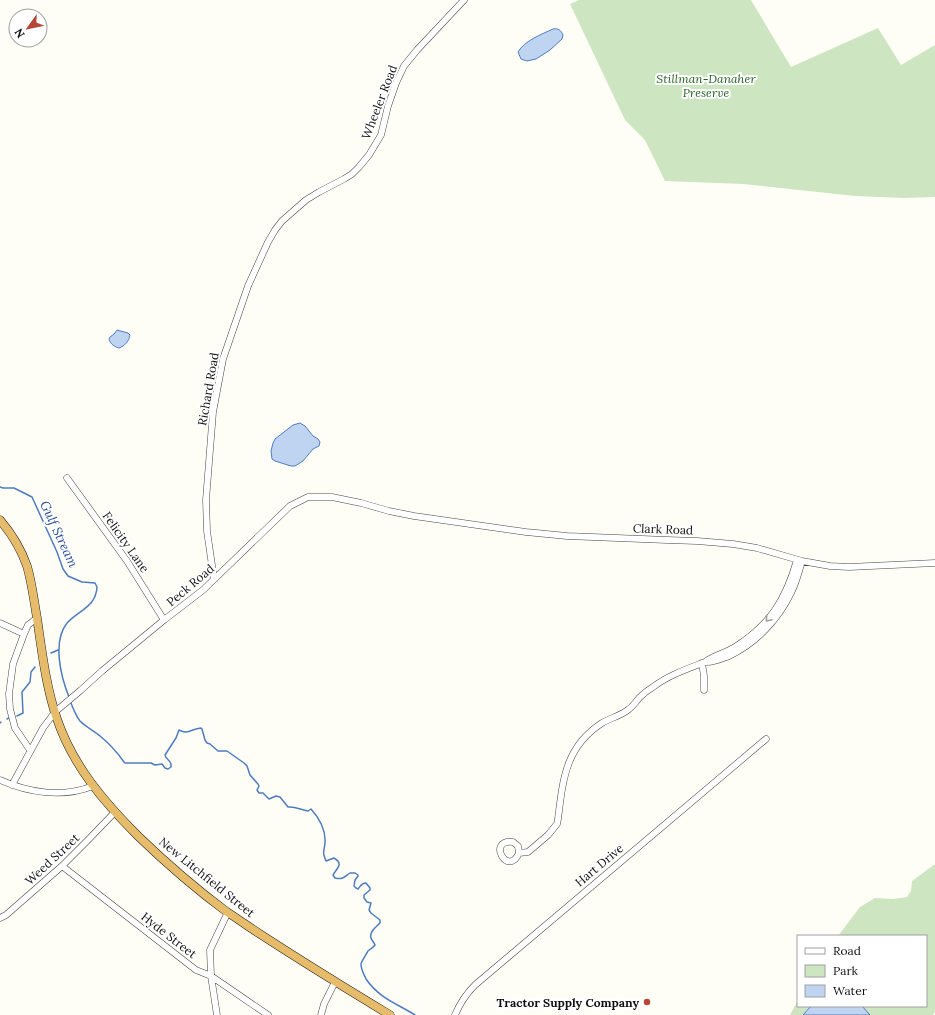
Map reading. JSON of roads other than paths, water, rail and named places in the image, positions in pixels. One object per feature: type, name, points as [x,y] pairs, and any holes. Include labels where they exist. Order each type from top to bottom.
[{"type":"highway","name":"New Litchfield Street","points":[[0,520],[9,530],[27,565],[34,598],[47,681],[61,731],[73,755],[93,786],[115,812],[162,858],[228,912],[284,950],[390,1015]]},
{"type":"street","name":"Wheeler Road","points":[[306,200],[355,172],[365,161],[381,135],[388,106],[404,66],[464,0]]},
{"type":"street","name":"Richard Road","points":[[214,579],[207,531],[206,500],[212,412],[223,359],[248,286],[272,235],[282,221],[306,200]]},
{"type":"street","name":"Felicity Lane","points":[[67,478],[127,561],[164,620]]},
{"type":"street","name":"Peck Road","points":[[12,785],[30,750],[43,728],[55,712],[102,671],[203,590],[290,506],[308,497],[332,497],[389,511]]},
{"type":"street","name":"Clark Road","points":[[389,511],[492,528],[567,536],[727,543],[757,548],[800,560],[830,566],[845,567],[935,563]]},
{"type":"street","points":[[519,853],[528,852],[548,836],[557,824],[564,774],[570,758],[584,738],[601,724],[628,710],[645,693],[666,678],[704,663],[709,658],[732,649],[757,632],[779,609],[792,592],[800,560]]},
{"type":"street","points":[[30,750],[15,728],[10,709],[9,694],[14,664],[24,634],[28,625],[37,618]]},
{"type":"street","points":[[0,623],[24,634]]},
{"type":"street","points":[[704,663],[704,690]]},
{"type":"street","name":"Hart Drive","points":[[455,1015],[468,992],[766,739]]},
{"type":"street","points":[[0,780],[12,785],[50,793],[83,790],[93,786]]},
{"type":"street","name":"Weed Street","points":[[0,918],[6,915],[62,866],[115,812]]},
{"type":"street","name":"Hyde Street","points":[[62,866],[196,970],[211,976],[268,1015]]},
{"type":"street","points":[[217,1015],[211,976],[210,950],[228,912]]},
{"type":"street","points":[[321,1015],[324,1004],[335,982]]},
{"type":"water","points":[[553,29],[558,29],[560,31],[563,35],[562,39],[550,50],[536,59],[527,61],[521,59],[518,52],[524,44]]},
{"type":"water","points":[[117,330],[130,335],[126,343],[119,348],[113,345],[109,339]]},
{"type":"water","points":[[300,423],[318,439],[320,442],[319,446],[313,449],[303,461],[295,466],[272,459],[271,451],[275,439],[293,425]]},
{"type":"water","points":[[810,1007],[863,1007],[870,1015],[803,1015]]},
{"type":"waterway","name":"Gulf Stream","points":[[0,487],[14,488],[32,497],[57,552],[63,569],[68,576],[82,582],[95,583],[97,587],[94,599],[86,608],[67,623],[62,631],[59,660],[63,680],[69,697]]},
{"type":"waterway","name":"Gulf Stream","points":[[51,653],[58,650]]},
{"type":"waterway","points":[[17,716],[23,713],[22,692],[30,682],[31,672],[35,667]]},
{"type":"waterway","points":[[70,701],[75,714],[80,721],[107,742],[125,763],[162,764],[168,769],[171,767],[171,764],[165,755],[176,738],[179,730],[187,732],[201,728],[207,743],[218,751],[227,751],[247,766],[250,775],[259,786],[257,790],[259,793],[263,793],[269,799],[276,796],[280,797],[288,807],[308,811],[311,809],[320,821],[323,829],[325,838],[324,854],[326,861],[334,858],[339,862],[339,866],[333,875],[335,878],[338,879],[345,877],[350,873],[355,873],[358,876],[355,880],[354,886],[358,889],[362,884],[366,883],[370,888],[370,890],[364,895],[364,898],[367,902],[371,903],[369,910],[380,920],[380,923],[371,934],[371,938],[375,945],[368,951],[361,963],[366,979],[371,986],[383,996],[415,1015]]},
{"type":"place","name":"Tractor Supply Company","points":[[647,1002]]},
{"type":"park label","name":"Stillman-Danaher Preserve","points":[[706,85]]}]
